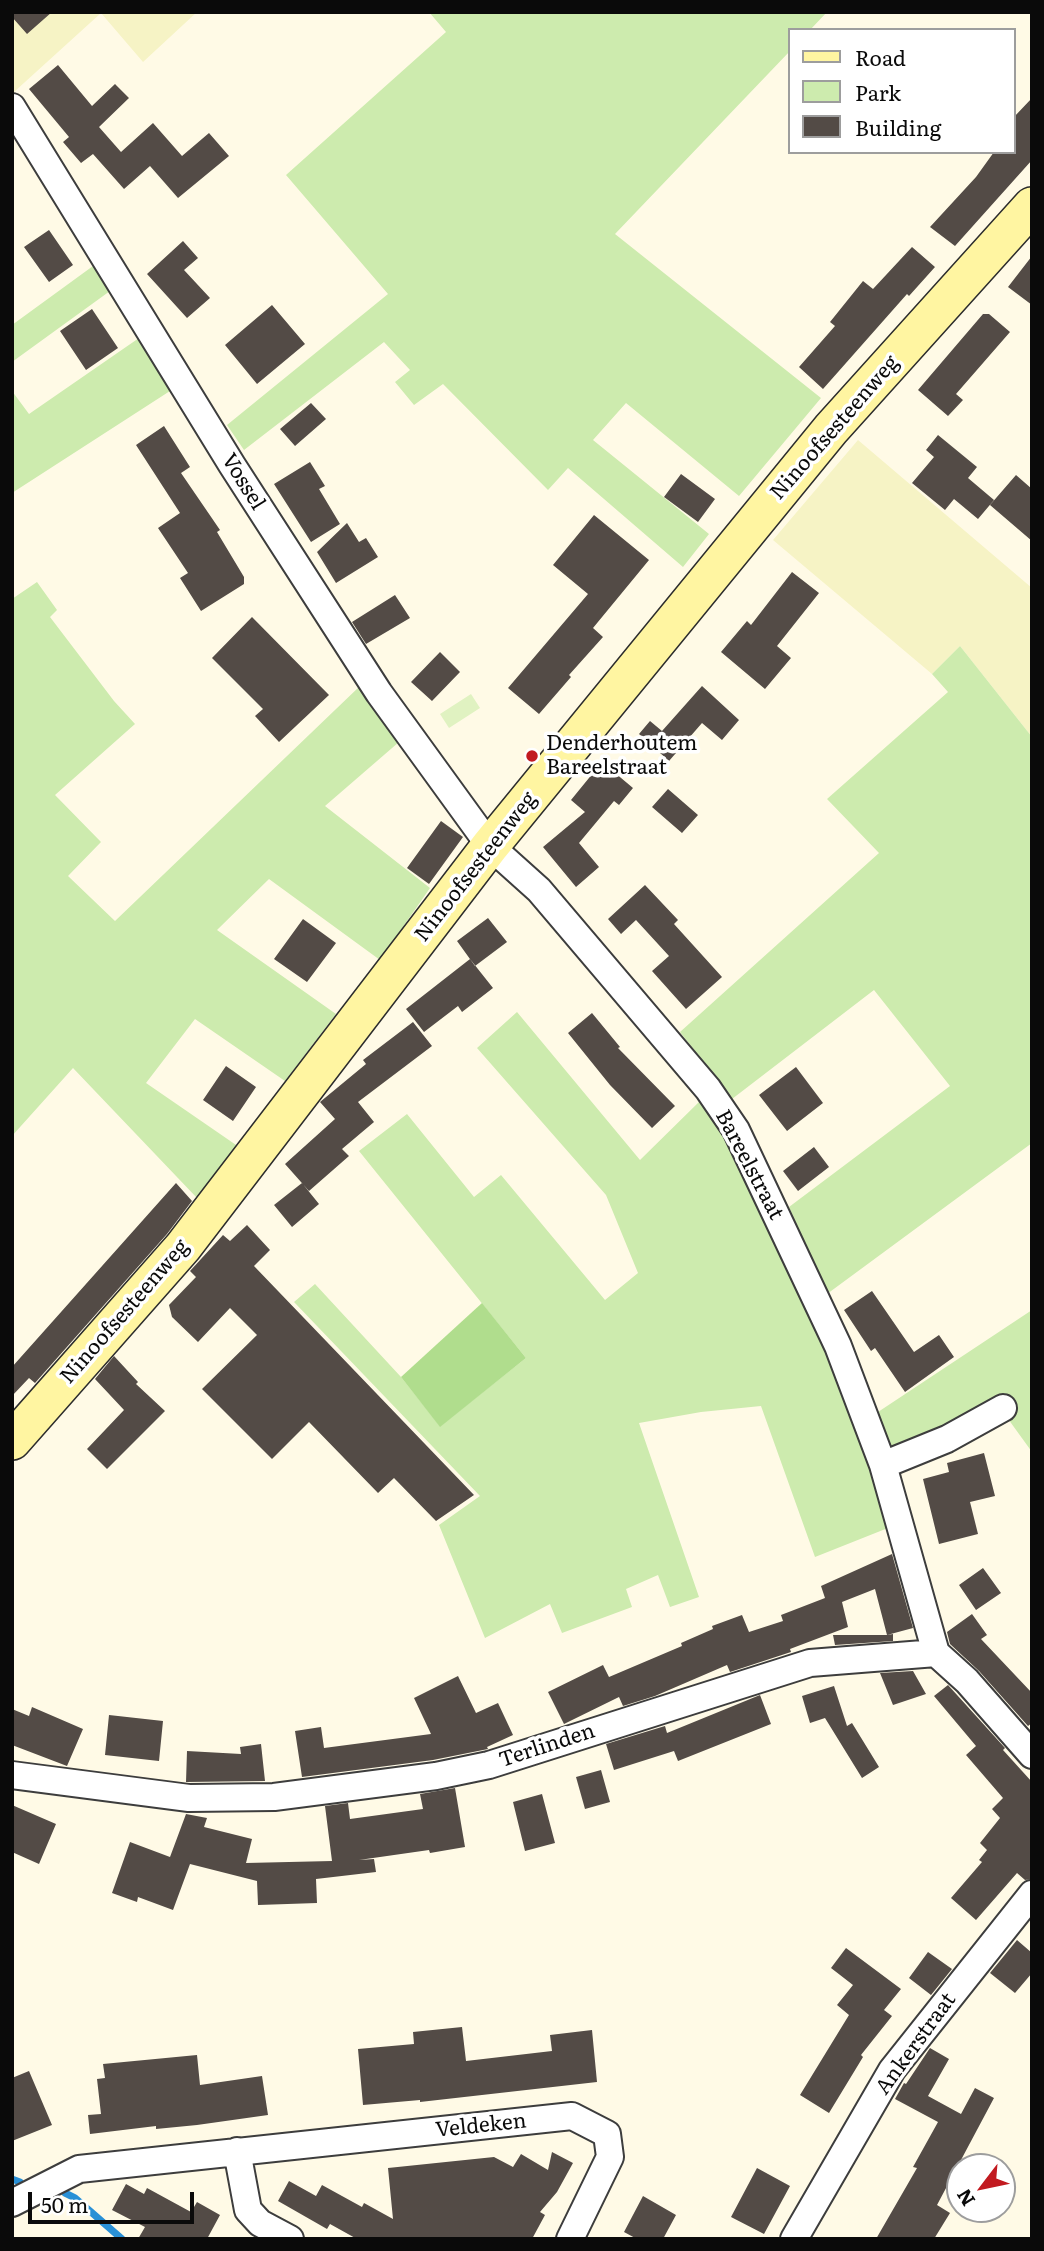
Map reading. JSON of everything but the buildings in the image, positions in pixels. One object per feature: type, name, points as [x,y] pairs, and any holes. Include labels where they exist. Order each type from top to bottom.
[{"type":"street","name":"Vossel","points":[[12,107],[232,465],[379,693],[491,846]]},
{"type":"street","name":"Ninoofsesteenweg","points":[[12,1441],[183,1247],[491,846],[831,429],[1032,206]]},
{"type":"street","name":"Bareelstraat","points":[[491,846],[540,890],[708,1089],[736,1130],[838,1346],[883,1465],[936,1653]]},
{"type":"street","points":[[883,1465],[947,1438],[1003,1408]]},
{"type":"street","points":[[936,1653],[967,1681],[1032,1755]]},
{"type":"street","name":"Terlinden","points":[[12,1775],[126,1791],[217,1799],[274,1797],[489,1765],[810,1662],[936,1653]]},
{"type":"street","name":"Ankerstraat","points":[[794,2239],[892,2070],[1032,1894]]},
{"type":"street","name":"Veldeken","points":[[12,2203],[60,2176],[79,2169],[572,2116],[607,2134],[610,2157],[570,2239]]},
{"type":"street","points":[[237,2151],[248,2210],[260,2222],[290,2239]]},
{"type":"shaded area","points":[[12,12],[197,12],[143,62],[101,13],[14,92]]},
{"type":"shaded area","points":[[858,440],[1032,588],[1032,737],[960,646],[932,674],[773,540]]},
{"type":"green space","points":[[429,12],[827,12],[812,28],[788,28],[788,53],[615,234],[821,398],[739,496],[626,403],[593,440],[709,534],[683,567],[568,468],[548,490],[443,384],[414,405],[395,382],[410,370],[384,342],[244,450],[227,425],[388,294],[286,175],[446,32]]},
{"type":"green space","points":[[93,266],[110,291],[12,362],[12,325]]},
{"type":"green space","points":[[139,338],[170,391],[12,493],[12,391],[29,414]]},
{"type":"green space","points":[[37,582],[57,610],[50,617],[114,701],[135,724],[55,795],[101,842],[68,876],[115,921],[360,686],[399,742],[325,806],[430,888],[380,960],[269,879],[217,930],[336,1014],[285,1081],[195,1019],[146,1083],[239,1147],[197,1198],[73,1068],[12,1136],[12,599]]},
{"type":"green space","points":[[960,646],[1032,737],[1032,1143],[827,1294],[789,1207],[950,1086],[874,990],[732,1099],[680,1032],[879,853],[827,799],[948,692],[932,674]]},
{"type":"green space","points":[[471,694],[480,708],[449,728],[440,714]]},
{"type":"green space","points":[[517,1012],[640,1160],[701,1100],[748,1174],[797,1275],[893,1526],[815,1557],[761,1406],[701,1412],[639,1423],[699,1597],[670,1607],[658,1575],[626,1589],[632,1607],[562,1633],[550,1604],[485,1638],[439,1525],[480,1496],[294,1302],[315,1284],[401,1377],[440,1426],[526,1358],[359,1151],[407,1114],[474,1197],[501,1175],[605,1300],[638,1273],[606,1195],[477,1048]]},
{"type":"green space","points":[[482,1303],[526,1358],[440,1427],[401,1377]]},
{"type":"green space","points":[[1032,1310],[1032,1452],[998,1405],[892,1453],[878,1412]]},
{"type":"waterway","points":[[12,2179],[20,2182]]},
{"type":"waterway","points":[[65,2193],[75,2198],[122,2239]]},
{"type":"place","name":"Denderhoutem Bareelstraat","points":[[532,756]]}]
